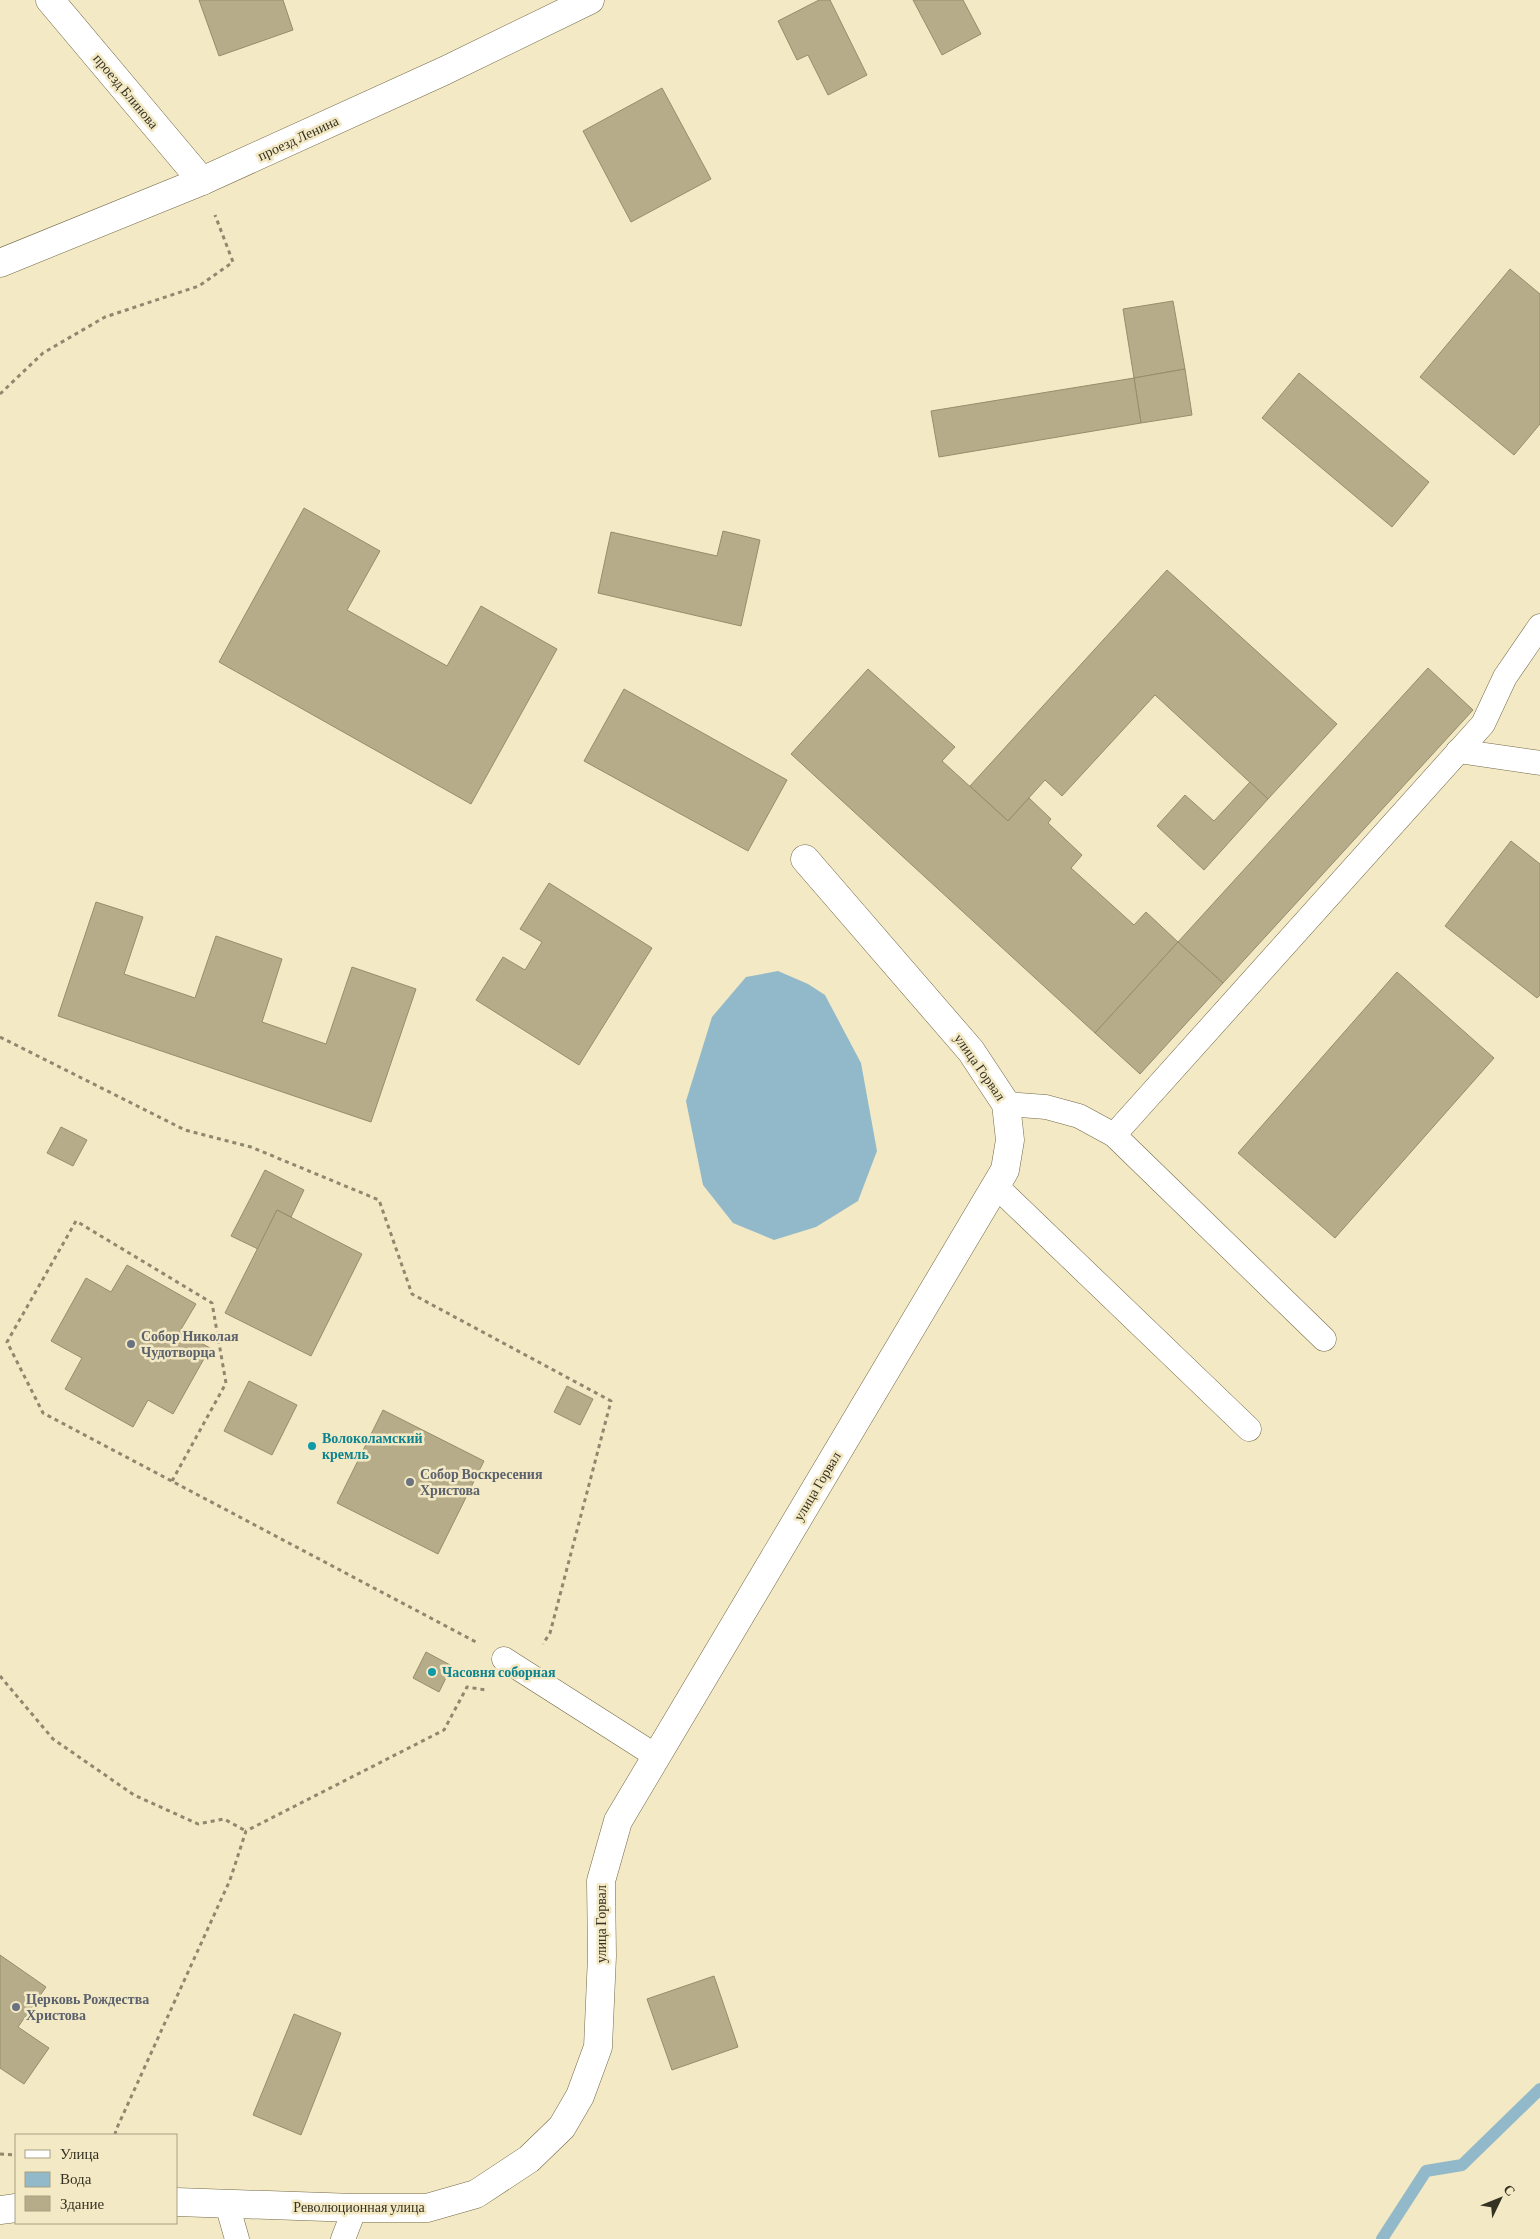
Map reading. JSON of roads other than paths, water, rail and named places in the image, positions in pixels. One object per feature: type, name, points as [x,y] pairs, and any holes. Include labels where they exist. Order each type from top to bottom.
[{"type":"street","name":"проезд Блинова","points":[[50,0],[202,181]]},
{"type":"street","name":"проезд Ленина","points":[[0,263],[202,181],[444,71],[590,0]]},
{"type":"street","name":"улица Горвал","points":[[529,2159],[562,2127],[580,2096],[598,2047],[602,1956],[601,1881],[618,1821],[1005,1170],[1010,1140],[1006,1104],[971,1051],[805,859]]},
{"type":"street","name":"Революционная улица","points":[[178,2202],[355,2208],[427,2208],[476,2194],[529,2159]]},
{"type":"street","points":[[0,2210],[15,2208]]},
{"type":"lane","points":[[1114,1135],[1483,724],[1504,677],[1540,626]]},
{"type":"lane","points":[[1458,751],[1540,763]]},
{"type":"lane","points":[[1006,1104],[1046,1107],[1079,1116],[1114,1135],[1324,1340]]},
{"type":"lane","points":[[996,1185],[1249,1429]]},
{"type":"lane","points":[[504,1659],[656,1756]]},
{"type":"lane","points":[[227,2204],[237,2239]]},
{"type":"lane","points":[[343,2239],[355,2208]]},
{"type":"water","points":[[778,971],[808,984],[825,995],[861,1063],[877,1151],[858,1201],[816,1227],[774,1240],[733,1223],[703,1185],[686,1101],[712,1017],[746,977]]},
{"type":"waterway","points":[[1382,2239],[1426,2171],[1462,2165],[1540,2089]]},
{"type":"place","name":"Собор Николая Чудотворца","points":[[131,1344]]},
{"type":"place","name":"Волоколамский кремль","points":[[312,1446]]},
{"type":"place","name":"Собор Воскресения Христова","points":[[410,1482]]},
{"type":"place","name":"Часовня соборная","points":[[432,1672]]},
{"type":"place","name":"Церковь Рождества Христова","points":[[16,2007]]}]
